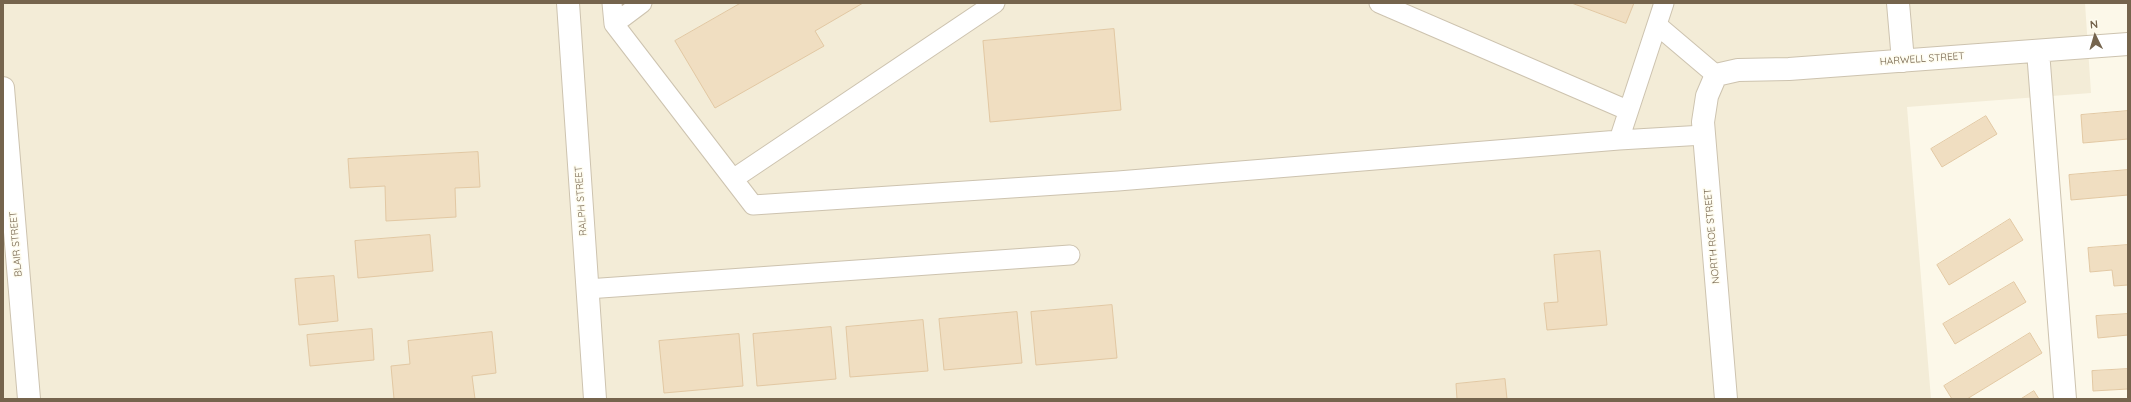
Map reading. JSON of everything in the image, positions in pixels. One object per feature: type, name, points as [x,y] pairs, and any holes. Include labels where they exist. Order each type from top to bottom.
[{"type":"street","name":"RALPH STREET","points":[[568,3],[595,399]]},
{"type":"street","points":[[1898,3],[1903,61]]},
{"type":"street","name":"HARWELL STREET","points":[[1716,75],[1738,70],[1789,69],[2128,44]]},
{"type":"street","points":[[2038,50],[2065,399]]},
{"type":"street","name":"NORTH ROE STREET","points":[[1716,75],[1707,96],[1703,122],[1726,399]]},
{"type":"street","name":"BLAIR STREET","points":[[3,88],[29,399]]},
{"type":"lane","points":[[612,3],[614,24],[753,205],[1126,180],[1619,140],[1704,135]]},
{"type":"lane","points":[[614,24],[642,3]]},
{"type":"lane","points":[[734,179],[995,3]]},
{"type":"lane","points":[[1379,3],[1627,110]]},
{"type":"lane","points":[[1619,140],[1627,110],[1664,3]]},
{"type":"lane","points":[[1657,25],[1716,75]]},
{"type":"lane","points":[[587,289],[1070,255]]},
{"type":"shaded area","points":[[3,3],[2085,3],[2091,93],[1907,107],[1931,399],[3,399]]},
{"type":"building","points":[[741,3],[863,3],[815,31],[824,46],[715,108],[675,41]]},
{"type":"building","points":[[1572,3],[1634,3],[1626,23]]},
{"type":"building","points":[[1114,29],[1121,110],[990,122],[983,41]]},
{"type":"building","points":[[2128,111],[2128,139],[2083,143],[2081,115]]},
{"type":"building","points":[[1986,116],[1997,134],[1942,167],[1931,149]]},
{"type":"building","points":[[478,152],[480,187],[455,188],[456,217],[386,221],[385,186],[350,188],[348,159]]},
{"type":"building","points":[[2128,170],[2128,195],[2071,200],[2069,175]]},
{"type":"building","points":[[2010,219],[2023,240],[1949,285],[1937,265]]},
{"type":"building","points":[[430,235],[433,271],[358,278],[355,241]]},
{"type":"building","points":[[2128,245],[2128,285],[2114,286],[2112,270],[2090,272],[2088,248]]},
{"type":"building","points":[[1600,251],[1607,325],[1547,330],[1544,303],[1558,302],[1554,255]]},
{"type":"building","points":[[334,276],[338,321],[299,325],[295,279]]},
{"type":"building","points":[[2014,282],[2026,302],[1955,344],[1943,324]]},
{"type":"building","points":[[1112,305],[1117,358],[1036,365],[1031,312]]},
{"type":"building","points":[[1017,312],[1022,363],[944,370],[939,319]]},
{"type":"building","points":[[2128,314],[2128,335],[2098,338],[2096,316]]},
{"type":"building","points":[[923,320],[928,371],[850,377],[846,327]]},
{"type":"building","points":[[831,327],[836,379],[757,386],[753,334]]},
{"type":"building","points":[[372,329],[374,360],[310,366],[307,335]]},
{"type":"building","points":[[492,332],[496,373],[472,376],[475,399],[394,399],[391,366],[410,364],[408,341]]},
{"type":"building","points":[[2030,333],[2042,353],[1967,399],[1952,399],[1944,386]]},
{"type":"building","points":[[739,334],[743,386],[664,393],[659,341]]},
{"type":"building","points":[[2128,369],[2128,389],[2093,391],[2092,371]]},
{"type":"building","points":[[1505,379],[1507,399],[1457,399],[1456,384]]},
{"type":"building","points":[[2034,391],[2039,399],[2021,399]]}]
